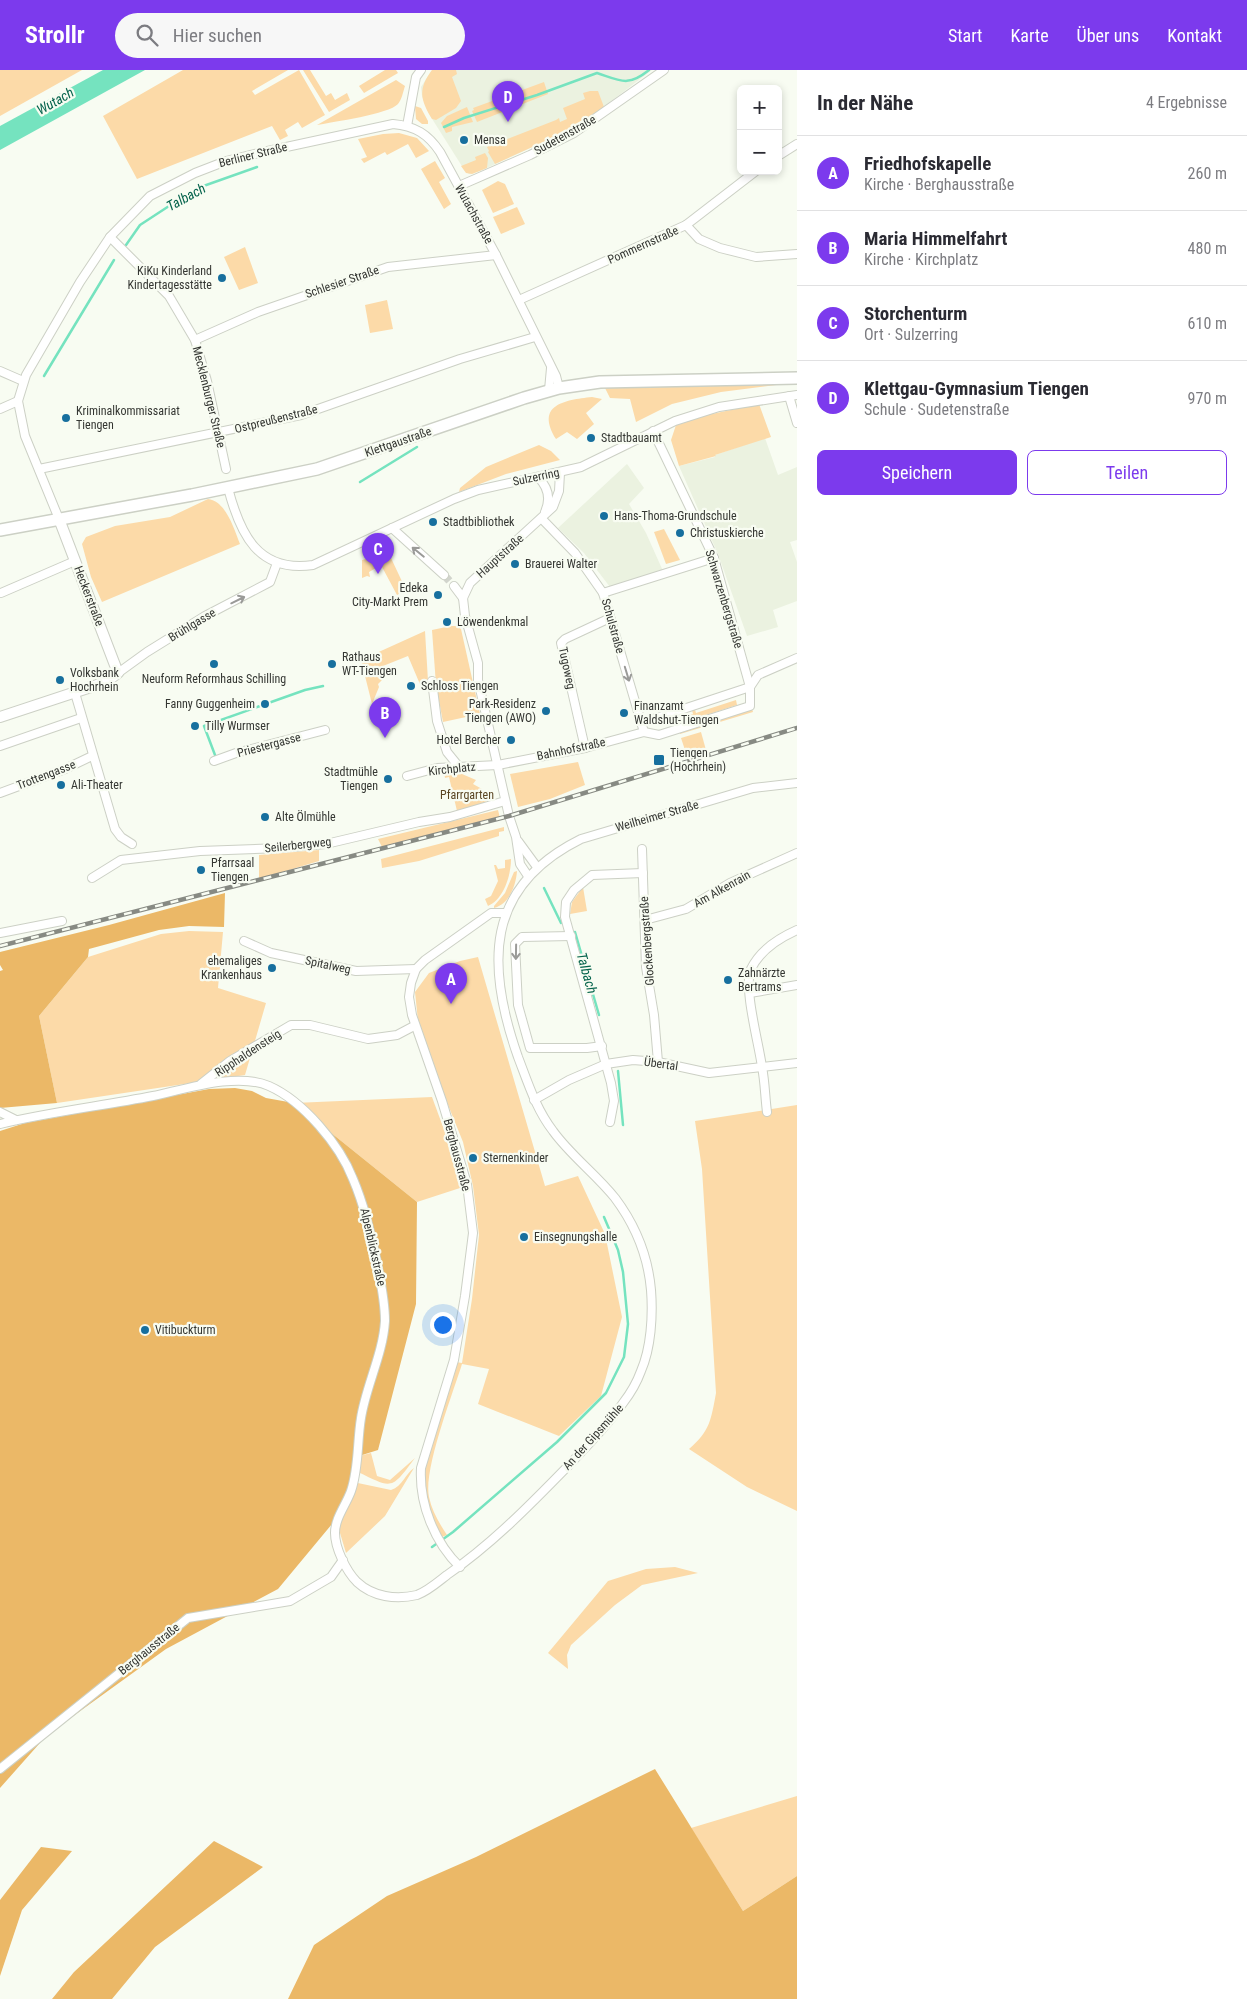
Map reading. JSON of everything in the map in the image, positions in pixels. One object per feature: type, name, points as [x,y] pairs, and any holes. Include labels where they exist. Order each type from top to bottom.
[{"type":"main road","name":"Klettgaustraße","points":[[0,530],[228,488],[317,469],[524,398],[584,384],[797,378]]},
{"type":"street","points":[[407,126],[416,77],[421,70]]},
{"type":"street","name":"Sudetenstraße","points":[[459,186],[530,155],[574,133],[664,70]]},
{"type":"street","name":"Berliner Straße","points":[[59,519],[26,436],[18,401],[23,381],[80,282],[110,237],[150,196],[195,172],[226,161],[380,126],[394,124],[407,126]]},
{"type":"street","name":"Wutachstraße","points":[[407,126],[417,129],[433,141],[459,186],[519,300],[535,337],[556,376],[550,391]]},
{"type":"street","points":[[782,153],[797,144]]},
{"type":"street","name":"Pommernstraße","points":[[519,300],[686,225],[751,175]]},
{"type":"street","points":[[686,225],[699,239],[720,248],[756,257],[797,254]]},
{"type":"street","name":"Mecklenburger Straße","points":[[110,237],[169,296],[195,340],[207,382],[226,469]]},
{"type":"street","name":"Schlesier Straße","points":[[195,340],[258,312],[388,266],[496,255]]},
{"type":"street","name":"Ostpreußenstraße","points":[[39,469],[301,415],[460,359],[535,337]]},
{"type":"street","name":"Wutachstraße","points":[[550,391],[551,368]]},
{"type":"street","points":[[0,371],[23,381]]},
{"type":"street","points":[[556,376],[569,382],[584,384]]},
{"type":"street","points":[[793,396],[797,423]]},
{"type":"street","name":"Sulzerring","points":[[278,563],[297,567],[313,564],[408,519],[478,490],[581,467],[675,420],[719,407],[793,396]]},
{"type":"street","points":[[0,409],[18,401]]},
{"type":"street","name":"Schwarzenbergstraße","points":[[653,431],[714,558],[750,688]]},
{"type":"street","name":"Hauptstraße","points":[[463,598],[470,583],[553,507],[557,498],[561,472]]},
{"type":"street","points":[[538,477],[545,483],[549,501],[542,519]]},
{"type":"street","points":[[228,488],[233,508],[249,542],[270,560],[278,563]]},
{"type":"street","name":"Heckerstraße","points":[[59,519],[118,673]]},
{"type":"street","name":"Schulstraße","points":[[542,519],[575,553],[603,594],[642,723]]},
{"type":"street","points":[[392,528],[444,575]]},
{"type":"street","points":[[603,594],[714,558]]},
{"type":"street","points":[[1,593],[75,561]]},
{"type":"street","name":"Brühlgasse","points":[[118,673],[147,652],[205,616],[270,582],[278,563]]},
{"type":"street","points":[[454,586],[463,598],[465,616],[478,664],[478,680],[516,837],[520,864],[528,876]]},
{"type":"street","name":"Tugoweg","points":[[585,748],[560,643],[610,618]]},
{"type":"street","points":[[644,732],[642,723],[750,688],[758,675],[797,658]]},
{"type":"street","points":[[0,716],[75,693],[110,679],[118,673]]},
{"type":"street","points":[[432,681],[437,721],[444,743],[447,752],[460,768]]},
{"type":"street","name":"Bahnhofstraße","points":[[498,765],[585,748],[644,732],[660,735],[750,706],[750,688]]},
{"type":"street","points":[[75,693],[115,829],[121,837],[132,844]]},
{"type":"street","points":[[0,746],[81,718]]},
{"type":"street","name":"Priestergasse","points":[[214,761],[236,753],[325,730]]},
{"type":"street","name":"Trottengasse","points":[[0,793],[64,769],[92,756]]},
{"type":"street","name":"Kirchplatz","points":[[408,776],[437,768],[498,765]]},
{"type":"street","name":"Weilheimer Straße","points":[[528,876],[558,850],[596,834],[753,788],[797,783]]},
{"type":"street","name":"Seilerbergweg","points":[[92,878],[121,860],[200,851],[326,844],[419,822],[450,818],[506,801]]},
{"type":"street","points":[[516,837],[537,867]]},
{"type":"street","name":"Glockenbergstraße","points":[[642,849],[646,967],[654,1014],[658,1062]]},
{"type":"street","name":"Am Alkenrain","points":[[645,920],[686,910],[730,883],[797,853]]},
{"type":"street","points":[[610,1122],[614,1100],[602,1046],[566,917],[566,902],[574,890],[592,875],[644,873]]},
{"type":"street","name":"An der Gipsmühle","points":[[343,1560],[356,1581],[376,1594],[387,1597],[421,1594],[460,1567],[521,1515],[624,1404],[642,1370],[649,1338],[652,1309],[648,1270],[639,1236],[614,1198],[552,1130],[534,1100],[507,1025],[500,988],[499,950],[506,913],[514,896],[528,876]]},
{"type":"street","points":[[416,969],[425,960],[491,913],[506,913]]},
{"type":"street","points":[[0,933],[62,921]]},
{"type":"street","points":[[767,1112],[763,1068],[750,993],[751,970],[760,955],[781,937],[797,930]]},
{"type":"street","points":[[571,936],[522,937],[515,944],[518,1005],[530,1048],[587,1048],[602,1046]]},
{"type":"street","name":"Spitalweg","points":[[244,941],[271,953],[356,971],[416,969]]},
{"type":"street","name":"Berghausstraße","points":[[416,969],[409,997],[414,1026],[442,1102],[467,1184],[472,1233],[465,1296],[454,1360],[421,1468],[420,1484],[424,1506],[438,1536],[451,1559],[460,1567]]},
{"type":"street","points":[[750,993],[797,985]]},
{"type":"street","name":"Ripphaldensteig","points":[[200,1086],[230,1062],[291,1025],[310,1025],[368,1039],[396,1035],[414,1026]]},
{"type":"street","name":"Übertal","points":[[534,1100],[569,1080],[606,1064],[633,1060],[658,1062],[709,1072],[763,1068],[797,1063]]},
{"type":"street","name":"Alpenblickstraße","points":[[0,1124],[239,1080],[268,1085],[296,1104],[326,1132],[348,1167],[365,1208],[385,1300],[384,1328],[361,1416],[353,1483],[336,1523],[334,1538],[343,1560]]},
{"type":"street","points":[[0,1112],[16,1120]]},
{"type":"street","name":"Berghausstraße","points":[[0,1769],[188,1618],[290,1601],[331,1577],[343,1560]]},
{"type":"shaded area","points":[[432,70],[652,70],[593,115],[561,134],[480,171],[469,174],[465,171],[429,114],[422,96],[421,87]]},
{"type":"shaded area","points":[[765,438],[778,475],[797,467],[797,540],[790,542],[797,562],[797,601],[773,610],[778,627],[747,636],[718,554],[679,466],[715,457],[715,455]]},
{"type":"shaded area","name":"Hans-Thoma-Grundschule","points":[[627,464],[644,488],[629,504],[646,533],[663,571],[610,587],[584,553],[558,528]]},
{"type":"shaded area","points":[[225,893],[224,927],[189,926],[159,930],[89,949],[88,957],[39,1016],[57,1103],[0,1108],[0,971],[3,970],[0,965],[0,952],[109,925]]},
{"type":"shaded area","points":[[235,1088],[252,1091],[266,1098],[294,1103],[417,1202],[416,1304],[378,1450],[359,1456],[358,1472],[332,1524],[278,1589],[166,1649],[47,1735],[0,1788],[0,1131],[25,1123],[209,1089]]},
{"type":"shaded area","points":[[655,1769],[743,1911],[797,1876],[797,1999],[288,1999],[314,1945],[387,1896],[476,1857]]},
{"type":"shaded area","points":[[214,1841],[263,1867],[155,1947],[112,1999],[52,1999],[74,1972]]},
{"type":"shaded area","points":[[41,1847],[72,1851],[22,1910],[0,1976],[0,1900]]},
{"type":"green space","points":[[0,70],[82,70],[0,116]]},
{"type":"green space","points":[[183,70],[288,70],[252,91],[255,95],[299,70],[325,115],[302,128],[298,122],[285,130],[288,136],[280,140],[272,126],[137,179],[103,116]]},
{"type":"green space","points":[[303,70],[310,70],[326,96],[331,93],[335,100],[347,93],[350,100],[329,112]]},
{"type":"green space","points":[[385,70],[396,70],[398,73],[364,93],[359,86]]},
{"type":"green space","points":[[432,70],[456,70],[457,74],[452,77],[461,101],[456,108],[436,120],[432,119],[428,112],[422,94],[424,83]]},
{"type":"green space","points":[[396,80],[405,86],[398,104],[393,108],[360,117],[317,125]]},
{"type":"green space","points":[[544,82],[548,94],[477,122],[472,111],[474,110],[473,108]]},
{"type":"green space","points":[[598,91],[604,107],[561,134],[495,164],[487,147],[559,118],[560,122],[567,119],[563,108],[585,99],[583,93]]},
{"type":"green space","points":[[415,106],[421,108],[428,124],[422,124],[416,119]]},
{"type":"green space","points":[[467,107],[473,122],[452,127],[452,131],[446,133],[441,123],[447,116]]},
{"type":"green space","points":[[399,133],[417,138],[429,151],[416,158],[408,144],[387,155],[385,152],[364,163],[361,159],[367,157],[358,139]]},
{"type":"green space","points":[[485,153],[488,158],[487,168],[472,174],[466,173],[461,166],[476,160],[475,157]]},
{"type":"green space","points":[[435,161],[445,178],[439,182],[451,204],[444,209],[421,169]]},
{"type":"green space","points":[[498,181],[505,184],[514,204],[493,213],[482,190]]},
{"type":"green space","points":[[517,207],[525,224],[501,234],[493,217]]},
{"type":"green space","points":[[245,247],[258,283],[239,290],[224,257]]},
{"type":"green space","points":[[387,300],[393,329],[370,333],[365,305]]},
{"type":"green space","points":[[777,380],[776,385],[721,392],[672,404],[636,422],[630,399],[610,398],[605,388]]},
{"type":"green space","points":[[592,397],[602,399],[586,413],[594,424],[577,439],[567,432],[556,439],[550,428],[549,419],[551,412],[556,406],[572,400]]},
{"type":"green space","points":[[759,404],[771,437],[716,456],[679,466],[671,440],[676,425],[707,415]]},
{"type":"green space","points":[[539,445],[551,451],[560,460],[506,474],[459,492],[460,488],[486,467]]},
{"type":"green space","points":[[208,499],[220,505],[224,510],[240,544],[102,602],[91,577],[82,544],[86,537],[115,526],[170,517]]},
{"type":"green space","points":[[664,529],[680,560],[666,564],[654,532]]},
{"type":"green space","points":[[378,556],[391,558],[406,590],[397,595],[381,565],[369,572],[370,577],[362,578],[362,560]]},
{"type":"green space","points":[[457,626],[461,629],[480,714],[443,722],[436,685],[432,630]]},
{"type":"green space","points":[[425,631],[428,681],[422,689],[408,656],[378,668],[383,679],[378,684],[379,687],[372,704],[361,660]]},
{"type":"green space","points":[[736,700],[737,705],[672,726],[670,721],[673,720],[672,717],[677,716],[678,718],[693,714],[692,710],[695,710],[696,713]]},
{"type":"green space","points":[[752,709],[753,712],[680,734],[679,731]]},
{"type":"green space","points":[[701,732],[706,750],[687,756],[681,738]]},
{"type":"green space","points":[[578,762],[585,785],[550,799],[518,807],[510,774]]},
{"type":"green space","name":"Pfarrgarten","points":[[444,772],[462,774],[476,780],[473,784],[482,789],[491,802],[457,811],[449,777],[445,778]]},
{"type":"green space","points":[[498,810],[500,818],[382,847],[378,839]]},
{"type":"green space","points":[[504,827],[504,831],[499,832],[499,836],[419,861],[382,868],[381,859]]},
{"type":"green space","points":[[319,850],[319,861],[259,879],[259,855]]},
{"type":"green space","points":[[511,859],[506,886],[494,903],[488,906],[485,899],[491,896],[498,881],[494,865],[498,869],[505,868],[505,860]]},
{"type":"green space","points":[[517,871],[511,894],[504,903],[494,908],[505,893],[514,872]]},
{"type":"green space","points":[[583,887],[587,911],[570,914],[572,902]]},
{"type":"green space","points":[[189,931],[223,932],[218,988],[266,1003],[245,1075],[57,1103],[39,1016],[88,957],[161,934]]},
{"type":"green space","points":[[478,957],[545,1186],[578,1176],[605,1234],[622,1317],[601,1396],[559,1436],[478,1404],[489,1369],[462,1364],[434,1451],[428,1485],[432,1507],[447,1535],[442,1537],[432,1519],[425,1492],[424,1468],[456,1362],[462,1363],[479,1235],[473,1186],[463,1142],[442,1090],[418,1021],[415,992],[429,973],[460,961]]},
{"type":"green space","points":[[432,1097],[460,1173],[460,1188],[417,1202],[294,1103]]},
{"type":"green space","points":[[797,1105],[797,1511],[747,1487],[689,1449],[696,1443],[708,1424],[713,1411],[716,1393],[702,1169],[695,1121]]},
{"type":"green space","points":[[371,1453],[377,1476],[390,1480],[415,1458],[396,1481],[385,1483],[358,1472],[359,1456]]},
{"type":"green space","points":[[414,1468],[385,1516],[346,1553],[340,1533],[332,1524],[353,1482],[391,1490],[398,1486]]},
{"type":"green space","points":[[675,1567],[698,1573],[642,1585],[615,1605],[571,1645],[567,1655],[568,1669],[548,1653],[608,1581],[646,1569]]},
{"type":"green space","points":[[797,1796],[797,1876],[743,1911],[691,1828]]},
{"type":"water","name":"Wutach","points":[[103,70],[145,70],[0,150],[0,126]]},
{"type":"waterway","name":"Talbach","points":[[444,127],[464,118],[537,95],[597,73],[618,80],[630,81],[649,70]]},
{"type":"waterway","name":"Talbach","points":[[126,245],[140,225],[195,189],[257,167]]},
{"type":"waterway","name":"Talbach","points":[[44,376],[114,260]]},
{"type":"waterway","points":[[360,482],[417,447]]},
{"type":"waterway","points":[[215,755],[204,726],[305,690],[323,686]]},
{"type":"waterway","name":"Talbach","points":[[544,888],[561,923]]},
{"type":"waterway","name":"Talbach","points":[[575,932],[599,1015]]},
{"type":"waterway","name":"Talbach","points":[[618,1071],[623,1125]]},
{"type":"waterway","points":[[432,1547],[453,1532],[557,1442],[606,1393],[624,1357],[628,1324],[623,1272],[618,1250],[604,1217]]},
{"type":"tunnel","points":[[444,575],[454,586]]},
{"type":"railway","points":[[0,946],[509,816],[797,728]]},
{"type":"place","name":"Klettgau-Gymnasium Tiengen","points":[[508,122]]},
{"type":"place","name":"Mensa","points":[[464,140]]},
{"type":"place","name":"KiKu Kinderland Kindertagesstätte","points":[[222,278]]},
{"type":"place","name":"Kriminalkommissariat Tiengen","points":[[66,418]]},
{"type":"place","name":"Stadtbauamt","points":[[591,438]]},
{"type":"place","name":"Hans-Thoma-Grundschule","points":[[604,516]]},
{"type":"place","name":"Stadtbibliothek","points":[[433,522]]},
{"type":"place","name":"Christuskierche","points":[[680,533]]},
{"type":"place","name":"Brauerei Walter","points":[[515,564]]},
{"type":"place","name":"Storchenturm","points":[[378,574]]},
{"type":"place","name":"Edeka City-Markt Prem","points":[[438,595]]},
{"type":"place","name":"Löwendenkmal","points":[[447,622]]},
{"type":"place","name":"Neuform Reformhaus Schilling","points":[[214,664]]},
{"type":"place","name":"Rathaus WT-Tiengen","points":[[332,664]]},
{"type":"place","name":"Volksbank Hochrhein","points":[[60,680]]},
{"type":"place","name":"Schloss Tiengen","points":[[411,686]]},
{"type":"place","name":"Fanny Guggenheim","points":[[265,704]]},
{"type":"place","name":"Park-Residenz Tiengen (AWO)","points":[[546,711]]},
{"type":"place","name":"Finanzamt Waldshut-Tiengen","points":[[624,713]]},
{"type":"place","name":"Tilly Wurmser","points":[[195,726]]},
{"type":"place","name":"Maria Himmelfahrt","points":[[385,738]]},
{"type":"place","name":"Hotel Bercher","points":[[511,740]]},
{"type":"place","name":"Tiengen (Hochrhein)","points":[[659,760]]},
{"type":"place","name":"Stadtmühle Tiengen","points":[[388,779]]},
{"type":"place","name":"Ali-Theater","points":[[61,785]]},
{"type":"place","name":"Alte Ölmühle","points":[[265,817]]},
{"type":"place","name":"Pfarrsaal Tiengen","points":[[201,870]]},
{"type":"place","name":"ehemaliges Krankenhaus","points":[[272,968]]},
{"type":"place","name":"Zahnärzte Bertrams","points":[[728,980]]},
{"type":"place","name":"Friedhofskapelle","points":[[451,1004]]},
{"type":"place","name":"Sternenkinder","points":[[473,1158]]},
{"type":"place","name":"Einsegnungshalle","points":[[524,1237]]},
{"type":"place","name":"Vitibuckturm","points":[[145,1330]]}]
